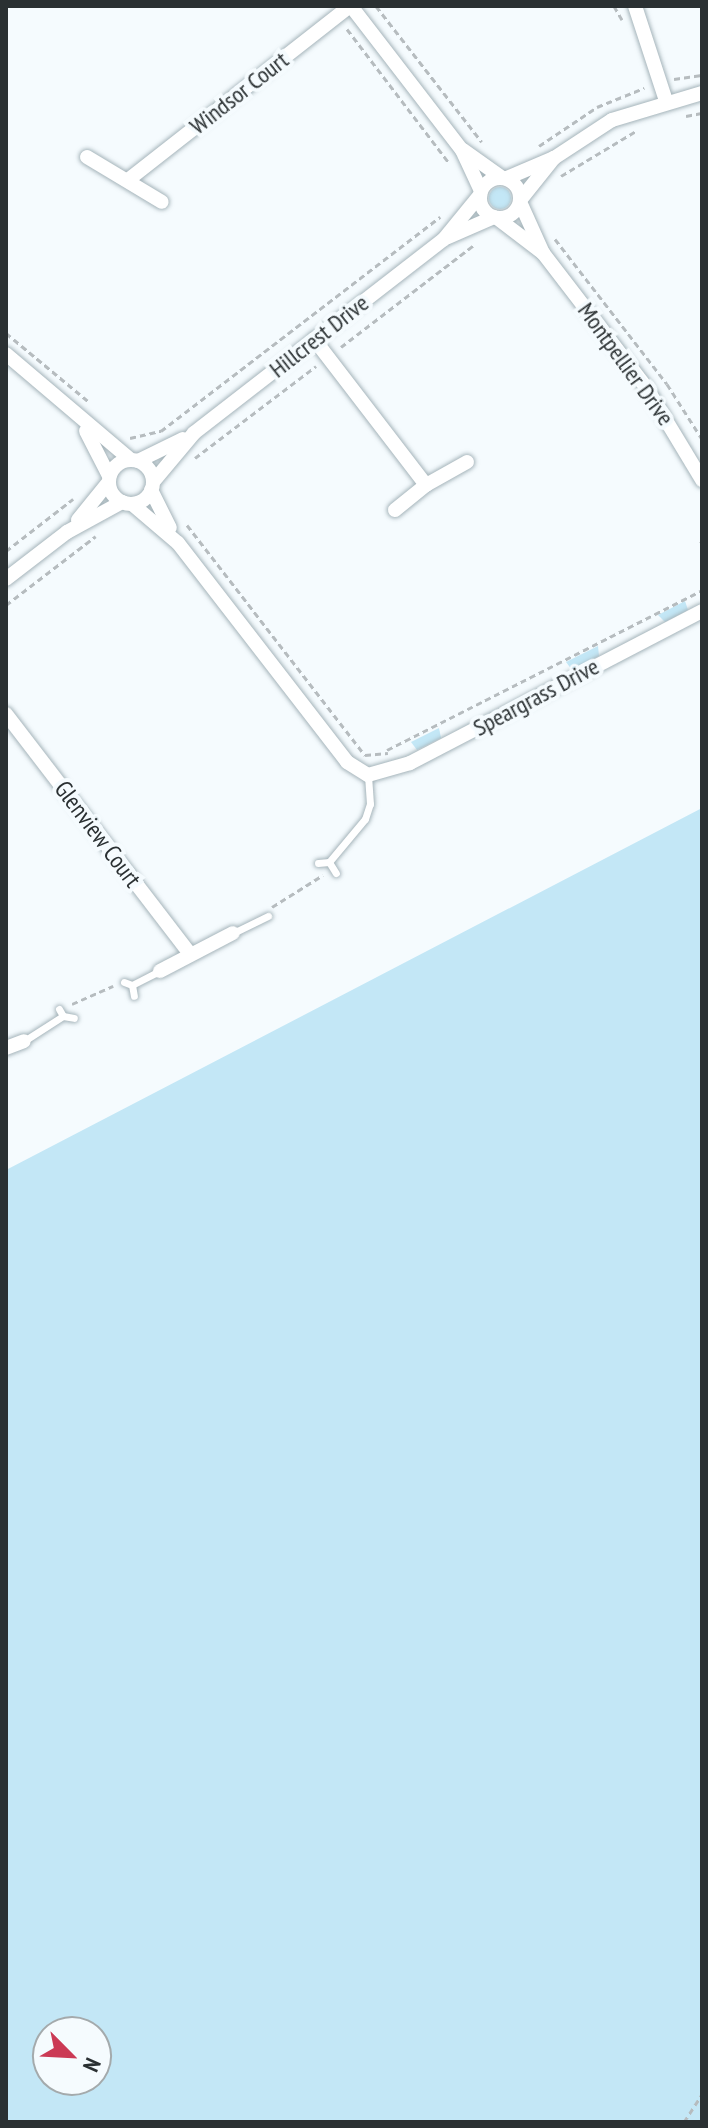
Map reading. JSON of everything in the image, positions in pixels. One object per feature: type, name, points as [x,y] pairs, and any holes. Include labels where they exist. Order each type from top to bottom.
[{"type":"street","name":"Windsor Court","points":[[128,180],[350,6]]},
{"type":"street","points":[[350,6],[462,150],[483,208],[495,217],[509,216],[554,158]]},
{"type":"street","points":[[635,6],[666,101]]},
{"type":"street","points":[[480,193],[489,181],[554,158],[612,120],[666,101],[702,93]]},
{"type":"street","points":[[462,150],[504,178],[520,200]]},
{"type":"street","points":[[87,157],[162,202]]},
{"type":"street","name":"Hillcrest Drive","points":[[444,239],[480,193]]},
{"type":"street","name":"Montpellier Drive","points":[[520,200],[543,253],[646,387],[702,480]]},
{"type":"street","name":"Hillcrest Drive","points":[[134,460],[194,433],[444,239],[495,217]]},
{"type":"street","name":"Montpellier Drive","points":[[495,217],[543,253]]},
{"type":"street","points":[[314,339],[426,485]]},
{"type":"street","points":[[6,354],[114,449],[149,469],[152,486],[178,543],[347,762],[368,775]]},
{"type":"street","points":[[78,417],[109,479],[127,503],[178,543]]},
{"type":"street","name":"Hillcrest Drive","points":[[152,486],[194,433]]},
{"type":"street","points":[[67,532],[109,479],[117,464],[134,460]]},
{"type":"street","points":[[395,510],[426,485],[467,462]]},
{"type":"street","points":[[6,579],[67,532],[127,503],[152,486]]},
{"type":"street","name":"Speargrass Drive","points":[[368,775],[392,771],[702,611]]},
{"type":"street","name":"Glenview Court","points":[[6,714],[190,954]]},
{"type":"street","points":[[160,971],[233,933]]},
{"type":"street","points":[[6,1048],[24,1041]]},
{"type":"lane","points":[[318,863],[332,867],[368,813],[368,775]]},
{"type":"lane","points":[[233,933],[270,916]]},
{"type":"lane","points":[[134,996],[128,984],[160,971]]},
{"type":"lane","points":[[24,1041],[61,1013],[74,1018]]},
{"type":"path","points":[[376,6],[487,148]]},
{"type":"path","points":[[337,16],[456,172]]},
{"type":"path","points":[[681,117],[702,113]]},
{"type":"path","points":[[556,180],[640,129]]},
{"type":"path","points":[[114,449],[124,437],[148,436],[449,210]]},
{"type":"path","points":[[554,237],[667,384],[702,439]]},
{"type":"path","points":[[6,333],[57,371],[98,412]]},
{"type":"path","points":[[148,436],[156,452]]},
{"type":"path","points":[[6,551],[77,496]]},
{"type":"path","points":[[182,517],[365,755],[387,750],[702,590]]},
{"type":"path","points":[[6,605],[99,533]]},
{"type":"path","points":[[387,750],[392,771]]},
{"type":"path","points":[[270,916],[332,867]]},
{"type":"path","points":[[61,1013],[128,984]]},
{"type":"path","points":[[684,2122],[702,2094]]},
{"type":"shaded area","points":[[500,187],[508,190],[511,198],[508,206],[500,209],[492,206],[489,198],[492,190]]},
{"type":"shaded area","points":[[685,601],[688,610],[665,622],[658,615]]},
{"type":"shaded area","points":[[598,646],[599,656],[572,670],[566,662]]},
{"type":"shaded area","points":[[439,728],[441,738],[417,750],[411,742]]},
{"type":"shaded area","points":[[702,808],[702,2122],[6,2122],[6,1170]]}]
